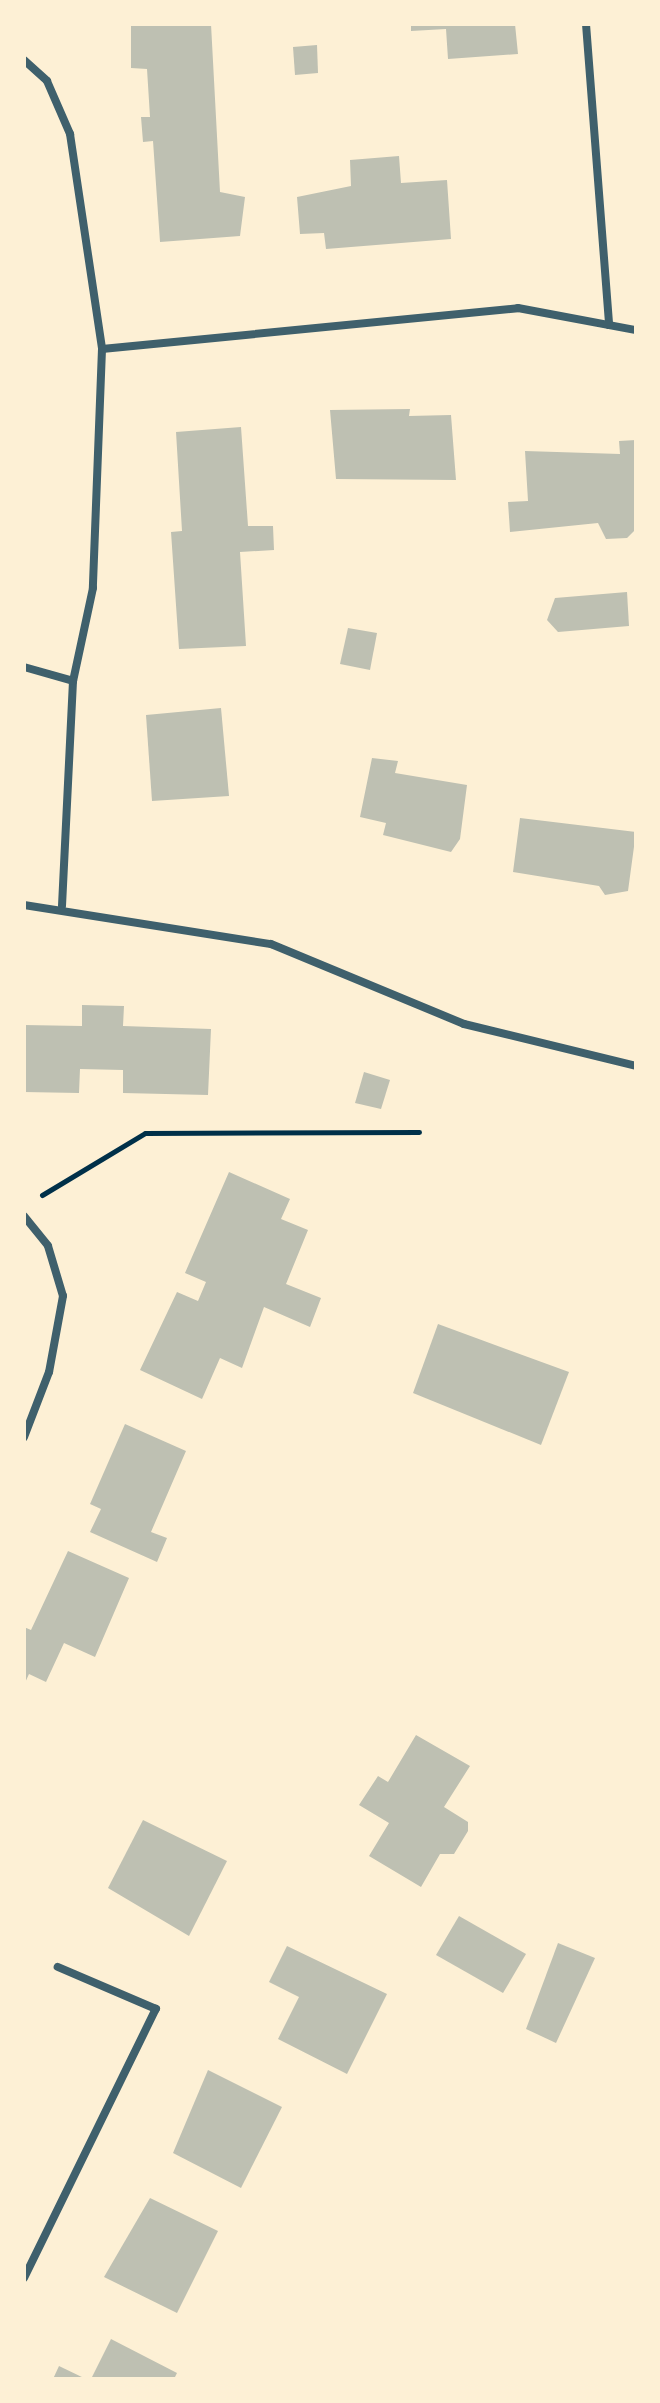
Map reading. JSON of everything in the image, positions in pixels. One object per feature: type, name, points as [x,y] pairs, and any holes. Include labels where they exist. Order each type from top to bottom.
[{"type":"street","points":[[586,24],[609,325]]},
{"type":"street","points":[[24,60],[47,81],[70,134],[102,349],[93,588],[73,681],[62,906]]},
{"type":"street","points":[[102,349],[518,308],[636,330]]},
{"type":"street","points":[[24,667],[73,681]]},
{"type":"street","points":[[24,905],[62,906],[271,944],[464,1024],[636,1066]]},
{"type":"street","points":[[24,1216],[48,1246],[63,1296],[49,1372],[24,1437]]},
{"type":"street","points":[[24,2278],[156,2009],[58,1967]]},
{"type":"path","points":[[37,1197],[145,1133],[419,1132]]},
{"type":"building","points":[[131,24],[211,24],[220,192],[245,197],[240,236],[160,242],[153,141],[143,142],[141,117],[150,117],[147,69],[131,68]]},
{"type":"building","points":[[411,24],[515,24],[518,54],[448,59],[446,29],[411,31]]},
{"type":"building","points":[[317,45],[318,73],[295,75],[293,47]]},
{"type":"building","points":[[399,156],[401,183],[447,180],[451,239],[326,249],[324,233],[300,234],[297,197],[351,186],[350,160]]},
{"type":"building","points":[[410,409],[409,416],[451,415],[456,480],[336,479],[330,410]]},
{"type":"building","points":[[241,427],[248,526],[273,526],[274,550],[240,552],[246,646],[179,649],[171,532],[182,531],[176,432]]},
{"type":"building","points":[[636,440],[636,529],[627,538],[606,539],[598,523],[510,532],[508,502],[528,501],[525,451],[620,454],[619,441]]},
{"type":"building","points":[[627,592],[629,626],[558,632],[547,620],[555,598]]},
{"type":"building","points":[[348,628],[377,633],[370,670],[340,664]]},
{"type":"building","points":[[221,708],[229,796],[152,801],[146,715]]},
{"type":"building","points":[[372,758],[398,761],[395,773],[467,785],[460,839],[451,852],[383,835],[386,823],[360,817]]},
{"type":"building","points":[[520,818],[636,832],[628,891],[605,895],[599,886],[513,872]]},
{"type":"building","points":[[82,1005],[124,1006],[123,1026],[211,1029],[208,1095],[123,1093],[123,1070],[80,1069],[79,1093],[24,1092],[24,1025],[82,1026]]},
{"type":"building","points":[[364,1072],[390,1080],[381,1109],[355,1103]]},
{"type":"building","points":[[229,1172],[290,1199],[281,1219],[308,1230],[286,1284],[321,1298],[310,1327],[264,1307],[242,1368],[220,1358],[202,1399],[140,1370],[177,1292],[198,1301],[206,1282],[185,1273]]},
{"type":"building","points":[[438,1324],[569,1372],[541,1445],[413,1393]]},
{"type":"building","points":[[125,1424],[186,1451],[151,1532],[167,1538],[157,1562],[90,1532],[101,1509],[90,1504]]},
{"type":"building","points":[[68,1551],[129,1578],[95,1657],[64,1643],[46,1682],[29,1674],[24,1685],[24,1627],[31,1630]]},
{"type":"building","points":[[416,1735],[470,1766],[444,1807],[468,1822],[468,1831],[454,1854],[440,1854],[421,1887],[369,1856],[389,1823],[359,1805],[378,1776],[388,1782]]},
{"type":"building","points":[[143,1820],[227,1861],[189,1936],[108,1888]]},
{"type":"building","points":[[459,1916],[526,1954],[503,1993],[436,1955]]},
{"type":"building","points":[[558,1943],[595,1958],[556,2043],[526,2029]]},
{"type":"building","points":[[287,1946],[387,1994],[347,2074],[278,2039],[299,1997],[269,1982]]},
{"type":"building","points":[[208,2070],[282,2107],[241,2188],[173,2153]]},
{"type":"building","points":[[150,2198],[218,2231],[177,2313],[104,2277]]},
{"type":"building","points":[[111,2339],[177,2373],[174,2379],[91,2379]]},
{"type":"building","points":[[59,2366],[86,2379],[53,2379]]}]
